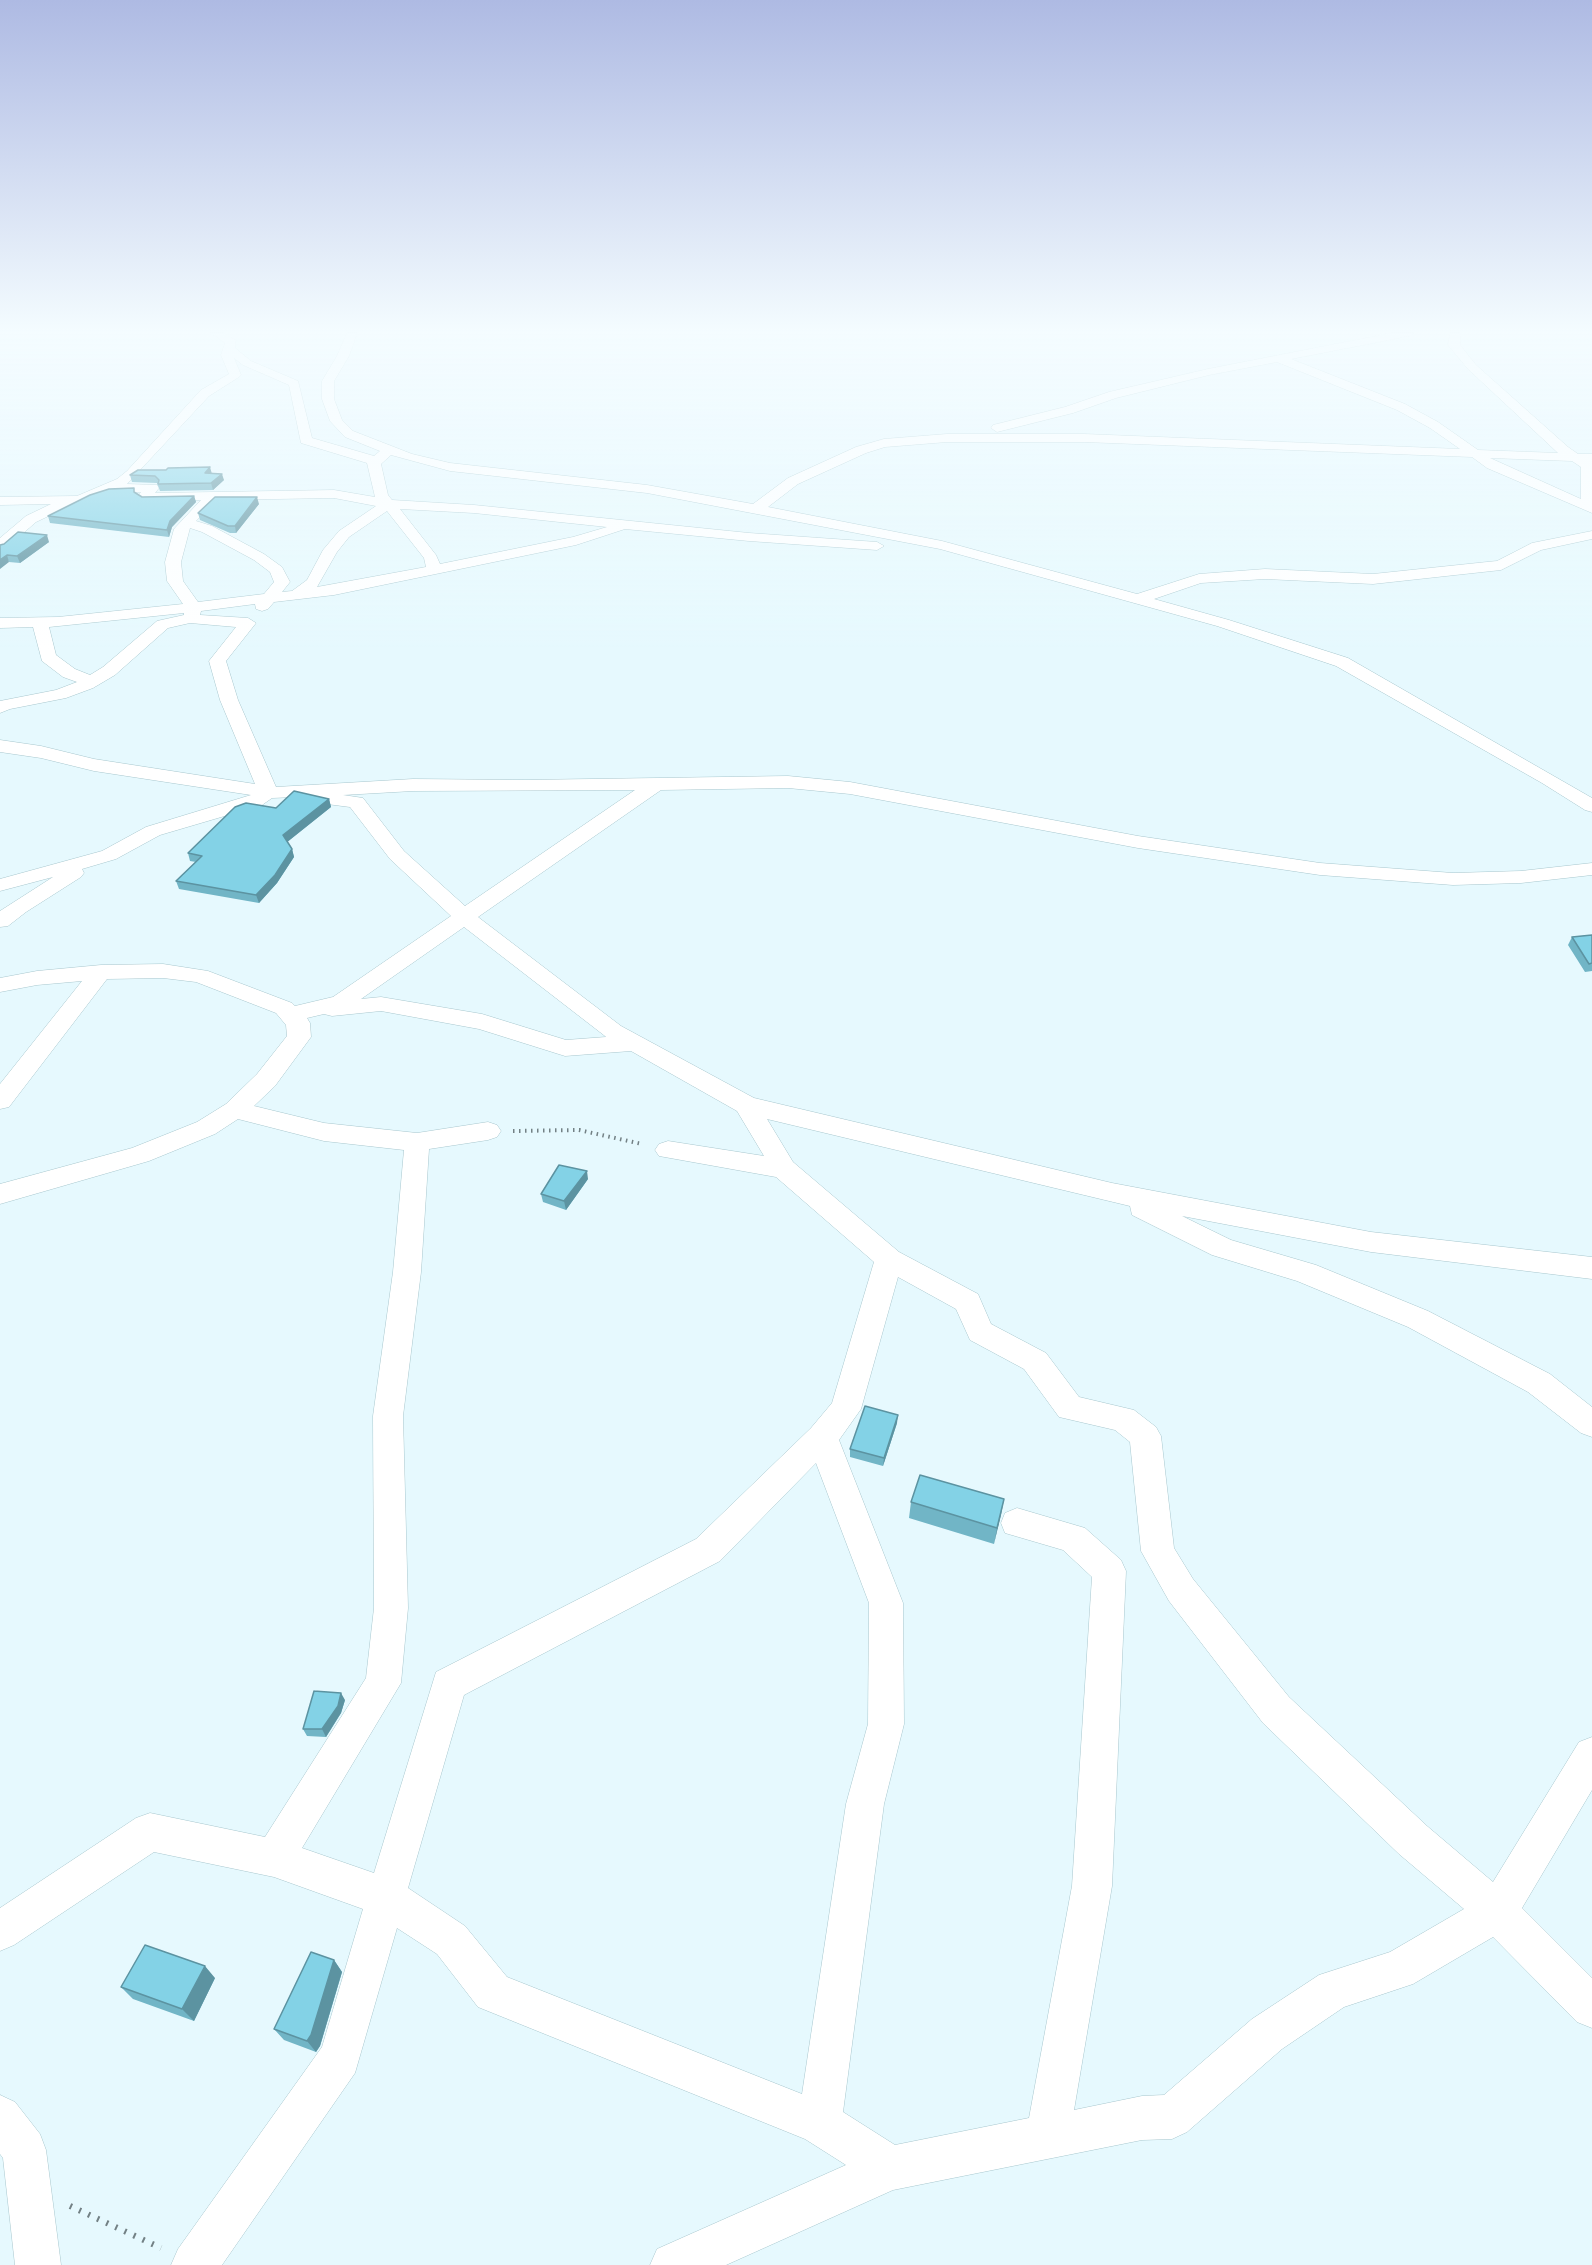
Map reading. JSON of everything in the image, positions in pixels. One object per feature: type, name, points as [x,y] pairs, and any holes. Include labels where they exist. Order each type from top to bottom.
[{"type":"street","points":[[0,546],[32,519],[69,501],[79,500],[109,489],[132,474],[164,439]]},
{"type":"street","points":[[306,439],[375,462]]},
{"type":"street","points":[[361,439],[408,457],[450,467],[647,489],[757,508],[970,552],[1223,623],[1342,662],[1550,779],[1592,806]]},
{"type":"street","points":[[757,508],[793,481],[861,450],[884,443],[938,439]]},
{"type":"street","points":[[1103,439],[1592,458]]},
{"type":"street","points":[[1453,439],[1507,473],[1591,508]]},
{"type":"street","points":[[1551,439],[1588,467],[1588,501],[1591,508]]},
{"type":"street","points":[[389,450],[374,463],[381,496],[403,518],[431,558],[434,570]]},
{"type":"street","points":[[109,489],[152,488],[144,497],[334,494],[388,504],[474,509],[788,540],[970,552]]},
{"type":"street","points":[[192,612],[175,581],[174,562],[181,529],[212,497]]},
{"type":"street","points":[[0,501],[79,500]]},
{"type":"street","points":[[297,594],[314,583],[330,550],[344,534],[388,504]]},
{"type":"street","points":[[187,523],[207,529],[242,550],[259,557],[276,570],[282,582],[218,661],[229,700],[271,793]]},
{"type":"street","points":[[0,623],[192,612],[270,597],[334,590],[576,541],[633,524]]},
{"type":"street","points":[[1139,599],[1199,579],[1265,574],[1373,579],[1488,567],[1501,565],[1538,546],[1592,535]]},
{"type":"street","points":[[0,708],[4,705],[60,694],[91,681],[109,671],[163,624],[192,612],[248,623]]},
{"type":"street","points":[[40,622],[48,657],[69,673],[91,681]]},
{"type":"street","points":[[0,746],[42,752],[94,765],[271,793],[356,802],[397,855],[463,916],[612,1031],[746,1105],[1112,1193],[1371,1242],[1592,1268]]},
{"type":"street","points":[[0,921],[54,884],[153,831],[255,801],[271,793],[413,785],[788,782],[850,788],[1138,843],[1354,873],[1454,879],[1521,877],[1583,871],[1592,885]]},
{"type":"street","points":[[290,1015],[341,1002],[657,784]]},
{"type":"street","points":[[0,885],[109,855]]},
{"type":"street","points":[[0,985],[37,978],[101,972],[164,971],[200,976],[284,1008],[298,1023],[299,1037],[266,1080],[235,1110],[206,1128],[140,1155],[0,1194]]},
{"type":"street","points":[[0,1101],[101,972]]},
{"type":"street","points":[[290,1015],[381,1004],[482,1022],[565,1048],[634,1043]]},
{"type":"street","points":[[746,1105],[784,1169],[889,1259],[968,1302],[980,1332],[1035,1361],[1070,1408],[1123,1419],[1145,1436],[1158,1551],[1181,1590],[1276,1710],[1413,1840],[1497,1912],[1592,2007]]},
{"type":"street","points":[[235,1110],[324,1132],[417,1142],[488,1131]]},
{"type":"street","points":[[274,1858],[383,1683],[391,1608],[388,1416],[407,1272],[417,1142]]},
{"type":"street","points":[[668,1150],[784,1169]]},
{"type":"street","points":[[1112,1193],[1222,1248],[1305,1273],[1418,1319],[1539,1383],[1592,1424]]},
{"type":"street","points":[[194,2264],[340,2058],[448,1684],[708,1550],[822,1437],[846,1409],[889,1259]]},
{"type":"street","points":[[820,2123],[866,1804],[886,1724],[886,1603],[822,1437]]},
{"type":"street","points":[[1017,1523],[1073,1539],[1109,1571],[1092,1886],[1047,2136]]},
{"type":"street","points":[[673,2265],[891,2169],[1142,2118],[1172,2116],[1267,2034],[1334,1990],[1398,1970],[1497,1912],[1592,1755]]},
{"type":"street","points":[[0,1931],[150,1832],[274,1858],[386,1897],[451,1940],[493,1992],[820,2123],[891,2169]]},
{"type":"street","points":[[0,2117],[24,2150],[38,2265]]},
{"type":"path","points":[[488,1131],[579,1130],[668,1150]]},
{"type":"path","points":[[28,2187],[194,2264]]},
{"type":"building","points":[[210,467],[205,473],[222,474],[211,483],[158,484],[159,480],[155,476],[130,475],[138,470]]},
{"type":"building","points":[[134,488],[134,492],[142,497],[194,496],[170,521],[167,530],[48,516],[90,495],[109,489]]},
{"type":"building","points":[[215,497],[257,497],[235,526],[228,526],[198,513]]},
{"type":"building","points":[[18,532],[47,535],[17,556],[7,555],[0,560],[0,545]]},
{"type":"building","points":[[294,791],[329,799],[283,835],[292,849],[275,875],[256,895],[176,881],[202,856],[188,853],[235,807],[246,803],[276,808]]},
{"type":"building","points":[[1592,935],[1592,963],[1589,964],[1572,937]]},
{"type":"building","points":[[559,1165],[587,1171],[564,1201],[541,1194]]},
{"type":"building","points":[[865,1406],[898,1415],[884,1458],[850,1449]]},
{"type":"building","points":[[920,1475],[1004,1499],[997,1528],[911,1502]]},
{"type":"building","points":[[314,1691],[341,1693],[338,1706],[322,1729],[303,1729]]},
{"type":"building","points":[[145,1945],[205,1966],[182,2009],[121,1987]]},
{"type":"building","points":[[311,1952],[334,1960],[311,2035],[307,2041],[274,2029]]}]
